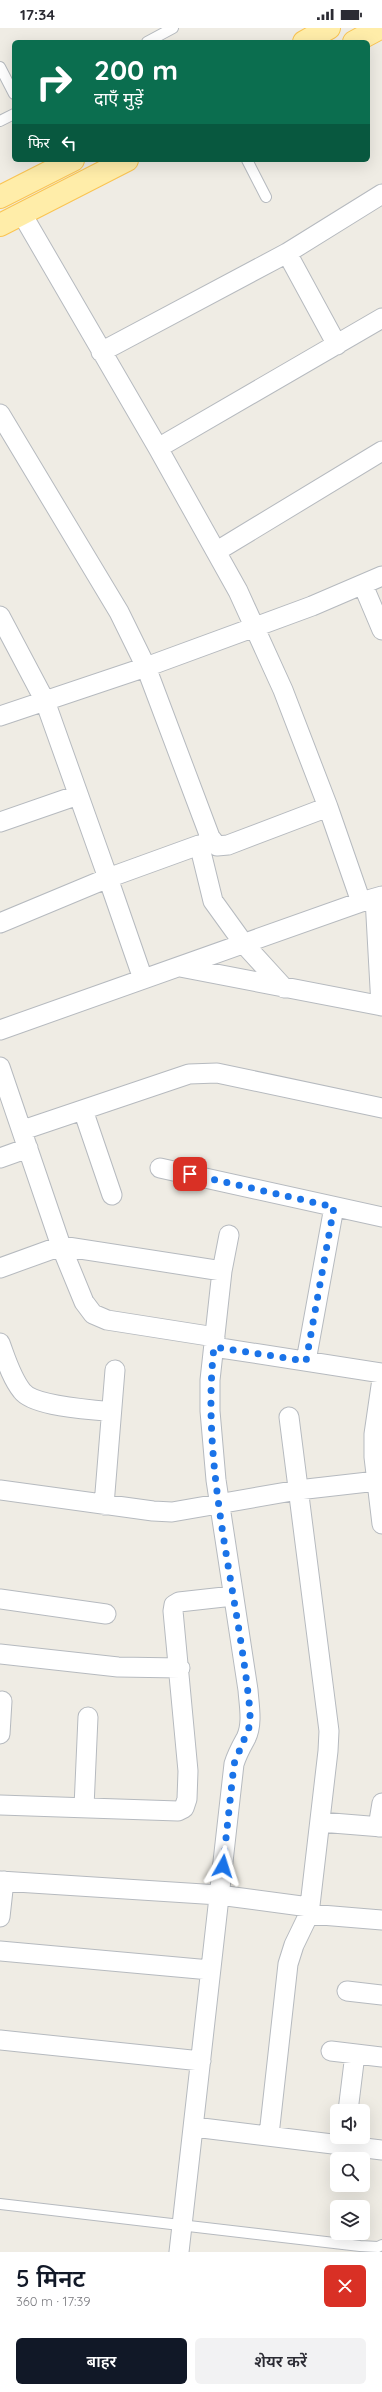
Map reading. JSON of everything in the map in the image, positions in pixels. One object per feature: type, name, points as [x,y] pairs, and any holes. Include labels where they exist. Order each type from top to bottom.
[{"type":"main road","points":[[308,40],[329,28]]},
{"type":"main road","points":[[358,40],[380,28]]},
{"type":"main road","points":[[0,197],[69,162]]},
{"type":"main road","points":[[0,225],[122,162]]},
{"type":"street","points":[[101,352],[286,253],[382,194]]},
{"type":"street","points":[[22,214],[158,448],[216,551],[255,627],[283,690],[328,807],[373,899],[381,1006],[180,967]]},
{"type":"street","points":[[286,253],[337,345]]},
{"type":"street","points":[[158,448],[382,318]]},
{"type":"street","points":[[0,414],[119,612],[146,667],[210,837],[217,846],[228,846],[328,807]]},
{"type":"street","points":[[216,551],[382,451]]},
{"type":"street","points":[[0,716],[146,667],[255,627],[363,585],[382,576]]},
{"type":"street","points":[[363,585],[382,630]]},
{"type":"street","points":[[0,616],[45,701],[144,979]]},
{"type":"street","points":[[0,822],[78,795]]},
{"type":"street","points":[[0,923],[108,878],[201,850],[213,901],[244,944],[284,988]]},
{"type":"street","points":[[0,1030],[373,899]]},
{"type":"street","points":[[0,1066],[61,1246],[84,1302],[93,1314],[107,1320],[306,1361],[382,1373]]},
{"type":"street","points":[[0,1158],[26,1139],[83,1110],[189,1074],[217,1073],[382,1108]]},
{"type":"street","points":[[83,1110],[112,1196]]},
{"type":"street","points":[[160,1168],[382,1217]]},
{"type":"street","points":[[306,1361],[334,1207]]},
{"type":"street","points":[[179,2252],[234,1764],[250,1725],[248,1690],[219,1503],[210,1411],[210,1380],[222,1271],[229,1235]]},
{"type":"street","points":[[0,1268],[61,1246],[222,1271]]},
{"type":"street","points":[[0,1343],[14,1378],[23,1392],[30,1398],[42,1402],[111,1412]]},
{"type":"street","points":[[104,1505],[115,1370]]},
{"type":"street","points":[[382,1379],[374,1434],[382,1524]]},
{"type":"street","points":[[269,2135],[288,1964],[294,1945],[309,1910],[329,1731],[289,1417]]},
{"type":"street","points":[[0,1490],[104,1505],[172,1512],[298,1490],[377,1481]]},
{"type":"street","points":[[0,1805],[178,1811],[184,1808],[187,1799],[188,1771],[180,1668],[173,1611],[174,1605],[179,1602],[234,1596]]},
{"type":"street","points":[[0,1599],[106,1614]]},
{"type":"street","points":[[0,1654],[118,1667],[180,1668]]},
{"type":"street","points":[[0,1734],[2,1701]]},
{"type":"street","points":[[84,1807],[88,1717]]},
{"type":"street","points":[[320,1822],[380,1827],[382,1803]]},
{"type":"street","points":[[0,1917],[2,1881],[220,1895],[309,1910],[382,1920]]},
{"type":"street","points":[[0,1951],[210,1970]]},
{"type":"street","points":[[347,1991],[382,1995]]},
{"type":"street","points":[[0,2040],[201,2061]]},
{"type":"street","points":[[331,2051],[382,2057]]},
{"type":"street","points":[[349,2104],[355,2054]]},
{"type":"street","points":[[194,2127],[330,2140]]},
{"type":"street","points":[[357,2144],[382,2150]]},
{"type":"lane","points":[[151,40],[173,28]]},
{"type":"lane","points":[[0,67],[12,90]]},
{"type":"lane","points":[[0,121],[12,115]]},
{"type":"lane","points":[[248,162],[266,197]]},
{"type":"lane","points":[[0,2204],[183,2224],[360,2246],[378,2247],[382,2245]]},
{"type":"route","points":[[190,1174],[334,1207],[306,1361],[214,1347],[210,1380],[210,1411],[216,1480],[250,1711],[250,1725],[246,1737],[238,1749],[234,1764],[223,1866]]}]
